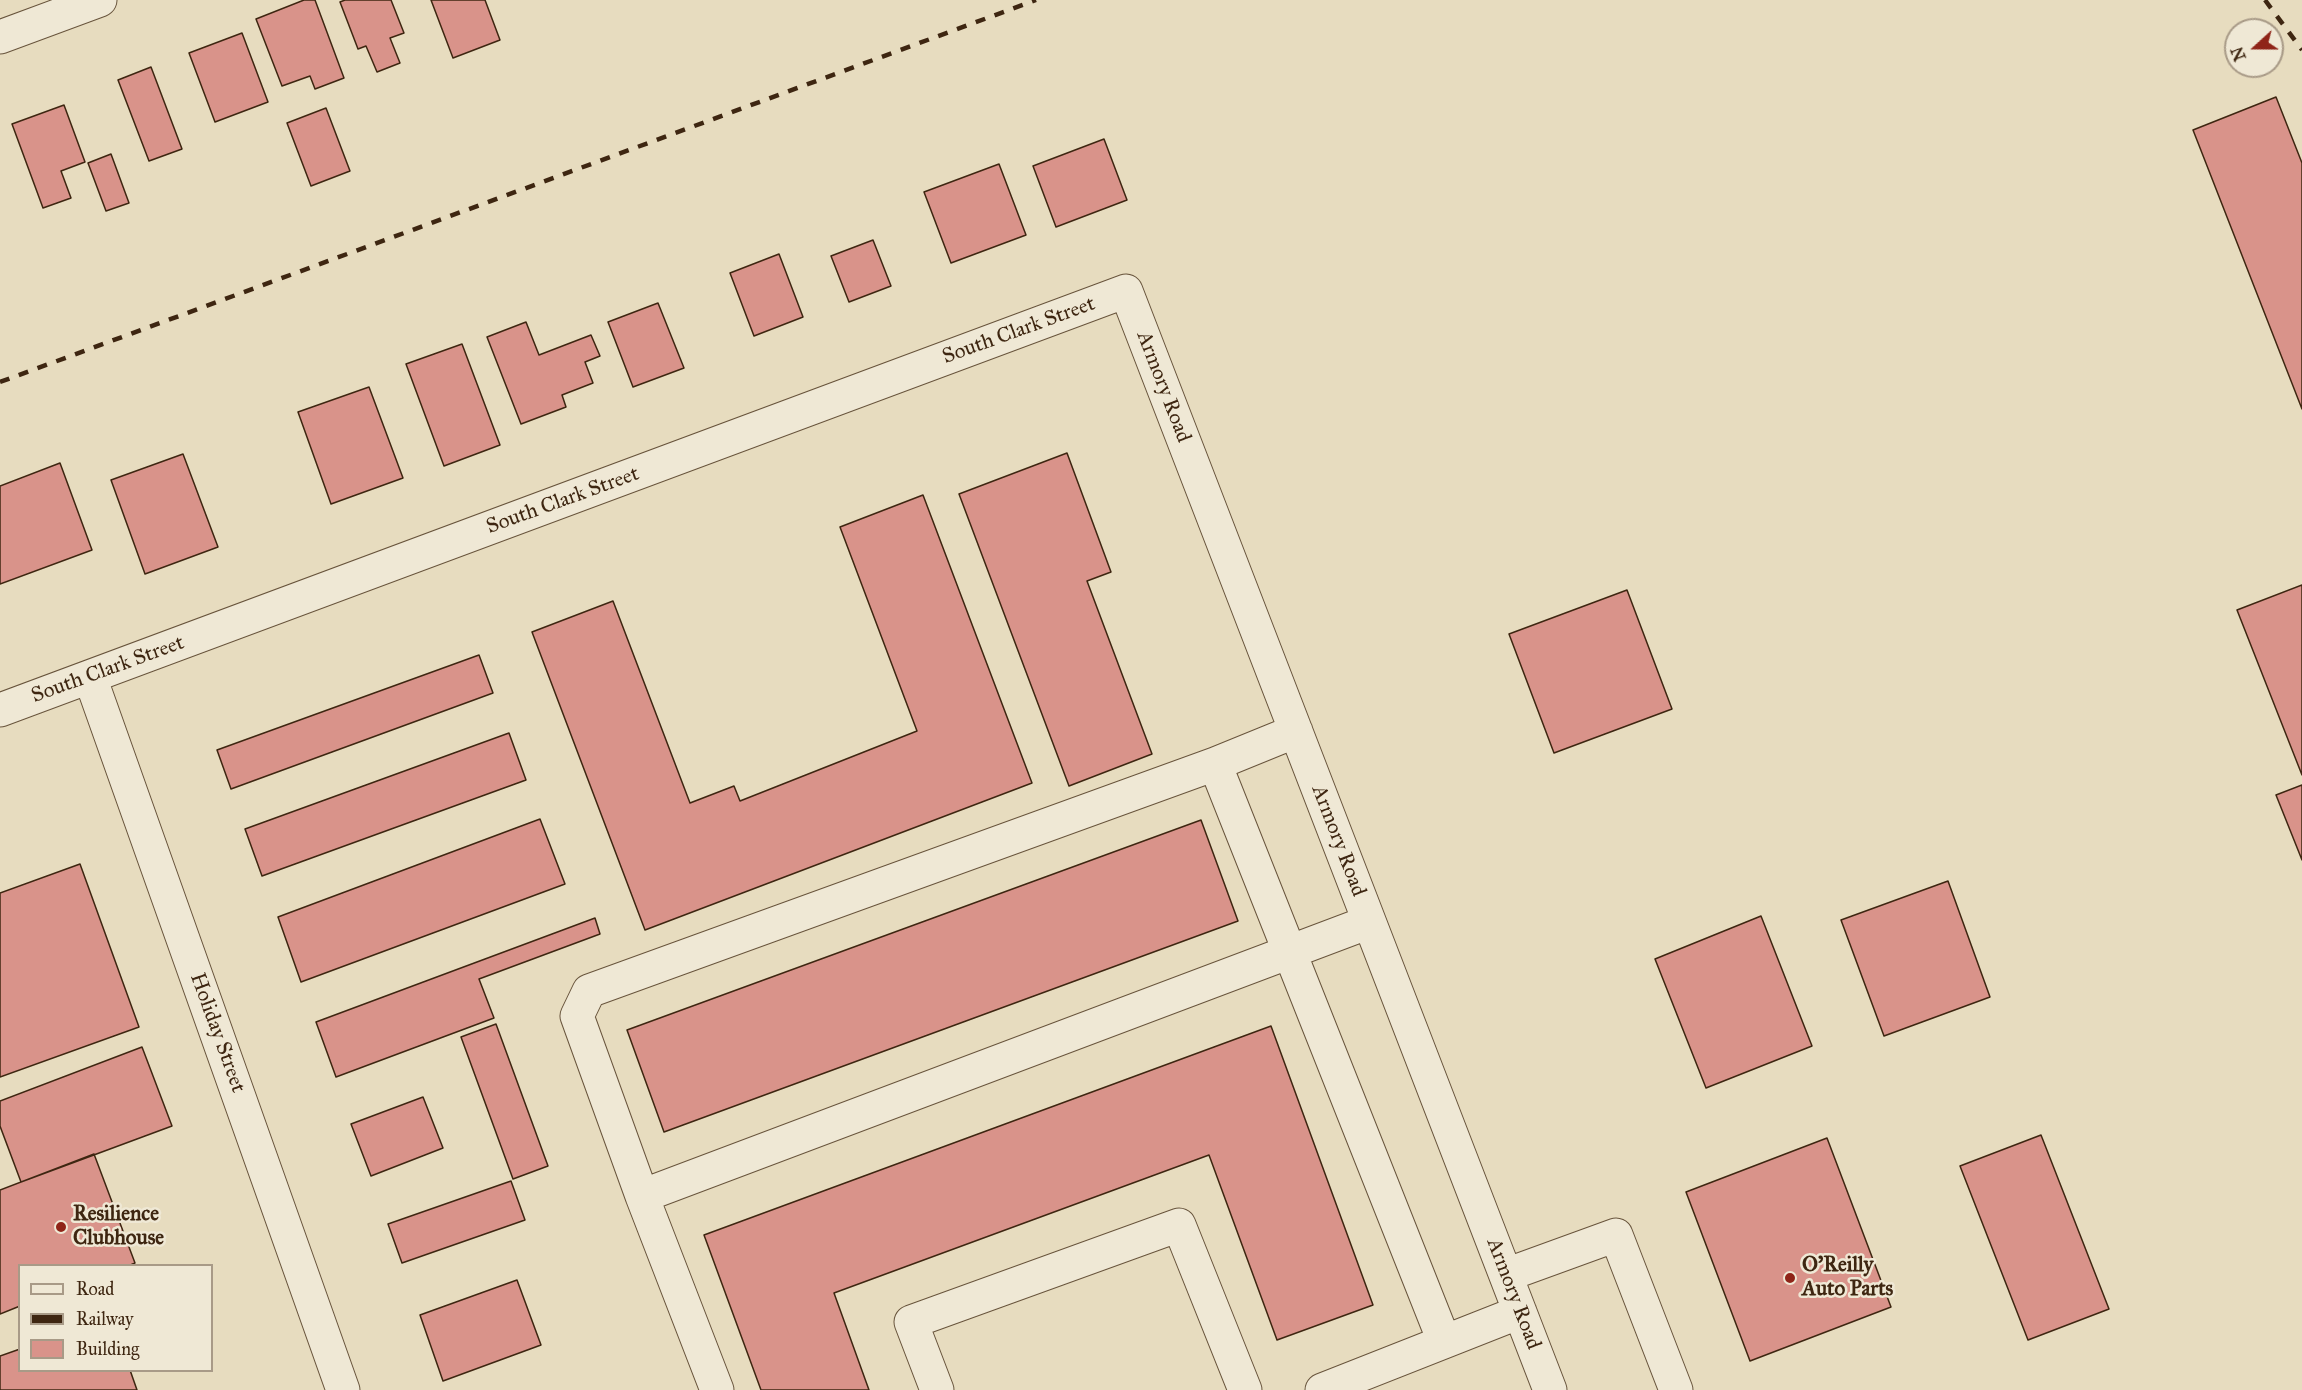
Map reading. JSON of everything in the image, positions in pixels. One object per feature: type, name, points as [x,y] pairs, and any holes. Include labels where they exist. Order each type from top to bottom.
[{"type":"street","points":[[0,38],[100,0]]},
{"type":"street","name":"South Clark Street","points":[[0,710],[1126,291]]},
{"type":"street","name":"Armory Road","points":[[1126,291],[1550,1390]]},
{"type":"street","name":"Holiday Street","points":[[90,677],[343,1390]]},
{"type":"street","points":[[717,1390],[642,1196],[577,1016],[590,991],[1215,764],[1296,731]]},
{"type":"street","points":[[1215,764],[1444,1341]]},
{"type":"street","points":[[642,1196],[1369,922]]},
{"type":"street","points":[[937,1390],[911,1322],[1179,1225],[1245,1390]]},
{"type":"street","points":[[1506,1275],[1616,1235],[1676,1390]]},
{"type":"street","points":[[1322,1390],[1520,1312]]},
{"type":"building","points":[[304,0],[315,0],[344,78],[315,89],[310,76],[282,86],[256,19]]},
{"type":"building","points":[[345,0],[391,0],[404,33],[390,38],[400,63],[377,72],[366,46],[358,49],[340,2]]},
{"type":"building","points":[[431,0],[485,0],[500,40],[453,58]]},
{"type":"building","points":[[242,33],[268,102],[215,122],[189,53]]},
{"type":"building","points":[[151,67],[182,149],[149,161],[118,80]]},
{"type":"building","points":[[2276,97],[2302,163],[2302,409],[2193,130]]},
{"type":"building","points":[[64,105],[85,162],[61,171],[71,198],[43,208],[12,124]]},
{"type":"building","points":[[326,108],[350,171],[311,186],[287,123]]},
{"type":"building","points":[[1104,139],[1127,200],[1056,227],[1033,166]]},
{"type":"building","points":[[111,154],[129,203],[106,211],[88,163]]},
{"type":"building","points":[[999,164],[1026,235],[951,263],[924,192]]},
{"type":"building","points":[[873,240],[891,286],[849,302],[831,256]]},
{"type":"building","points":[[779,254],[803,317],[754,336],[730,273]]},
{"type":"building","points":[[658,303],[684,368],[633,387],[608,322]]},
{"type":"building","points":[[526,322],[539,355],[591,335],[600,356],[585,362],[593,383],[562,395],[566,407],[521,424],[487,337]]},
{"type":"building","points":[[462,344],[500,445],[444,466],[406,364]]},
{"type":"building","points":[[369,387],[403,478],[331,504],[298,412]]},
{"type":"building","points":[[1067,453],[1111,572],[1087,581],[1152,754],[1069,786],[959,494]]},
{"type":"building","points":[[183,454],[218,547],[145,574],[111,480]]},
{"type":"building","points":[[60,463],[92,550],[0,584],[0,486]]},
{"type":"building","points":[[923,495],[1032,783],[645,930],[532,632],[613,601],[690,803],[734,786],[740,801],[917,731],[840,527]]},
{"type":"building","points":[[2302,585],[2302,775],[2237,610]]},
{"type":"building","points":[[1627,590],[1672,709],[1554,753],[1509,634]]},
{"type":"building","points":[[479,655],[493,693],[231,789],[217,750]]},
{"type":"building","points":[[509,733],[526,780],[262,876],[245,829]]},
{"type":"building","points":[[2302,785],[2302,860],[2276,795]]},
{"type":"building","points":[[540,819],[565,884],[301,982],[278,917]]},
{"type":"building","points":[[1201,820],[1238,921],[664,1132],[627,1030]]},
{"type":"building","points":[[80,864],[139,1027],[0,1077],[0,893]]},
{"type":"building","points":[[1948,881],[1990,997],[1884,1036],[1841,920]]},
{"type":"building","points":[[1761,916],[1812,1046],[1706,1088],[1655,959]]},
{"type":"building","points":[[595,918],[600,934],[479,979],[494,1018],[336,1077],[316,1022]]},
{"type":"building","points":[[496,1024],[548,1166],[513,1179],[461,1037]]},
{"type":"building","points":[[1271,1026],[1373,1305],[1277,1340],[1209,1155],[834,1293],[869,1390],[761,1390],[704,1235]]},
{"type":"building","points":[[142,1047],[172,1126],[21,1182],[0,1126],[0,1101]]},
{"type":"building","points":[[423,1097],[443,1148],[371,1176],[351,1124]]},
{"type":"building","points":[[2041,1135],[2109,1309],[2028,1340],[1960,1166]]},
{"type":"building","points":[[1827,1138],[1891,1307],[1750,1361],[1686,1192]]},
{"type":"building","name":"Resilience Clubhouse","points":[[94,1154],[135,1263],[18,1264],[18,1307],[0,1314],[0,1190]]},
{"type":"building","points":[[511,1181],[525,1220],[402,1263],[388,1224]]},
{"type":"building","points":[[517,1280],[541,1345],[443,1381],[420,1315]]},
{"type":"building","points":[[18,1350],[18,1372],[131,1372],[137,1390],[0,1390],[0,1356]]},
{"type":"railway","points":[[0,382],[1036,0]]},
{"type":"railway","points":[[2265,0],[2302,50]]},
{"type":"place","name":"Resilience Clubhouse","points":[[61,1227]]},
{"type":"place","name":"O'Reilly Auto Parts","points":[[1790,1278]]}]
